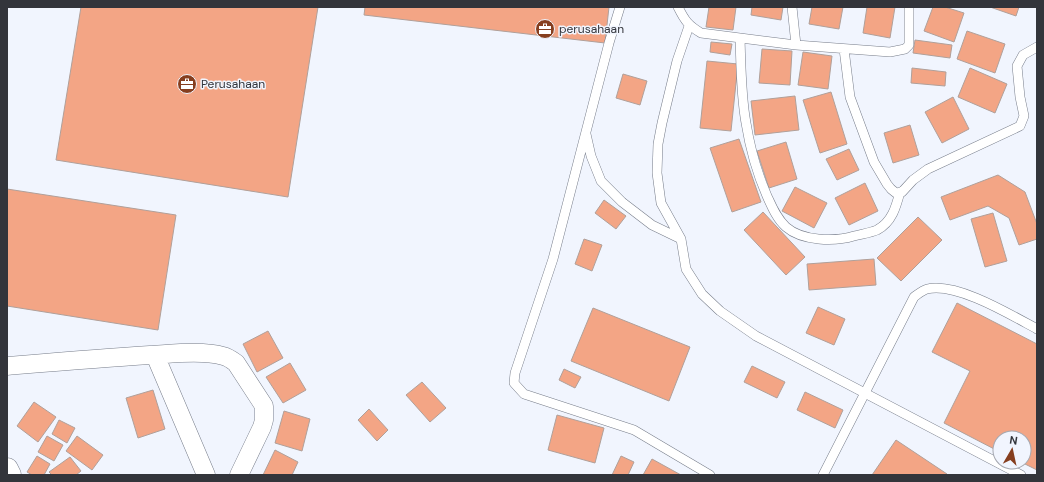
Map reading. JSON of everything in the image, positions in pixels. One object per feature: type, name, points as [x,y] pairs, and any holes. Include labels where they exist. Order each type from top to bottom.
[{"type":"street","points":[[7,366],[72,360],[188,353],[211,354],[231,359],[236,363],[264,406],[264,420],[262,427],[239,475]]},
{"type":"street","points":[[155,355],[206,475]]},
{"type":"street","points":[[7,469],[10,475]]},
{"type":"lane","points":[[620,7],[609,43],[553,259],[515,373],[514,383],[524,394],[634,430],[710,475]]},
{"type":"lane","points":[[678,7],[689,26],[701,34],[796,45],[890,52],[905,49],[909,45],[909,7]]},
{"type":"lane","points":[[792,7],[796,45]]},
{"type":"lane","points":[[689,26],[677,61],[662,123],[658,144],[657,172],[661,203],[681,240],[686,269],[702,294],[720,311],[756,336],[1021,475]]},
{"type":"lane","points":[[740,38],[746,123],[756,167],[763,188],[773,210],[786,227],[795,233],[808,238],[818,239],[849,238],[877,230],[889,220],[897,206],[900,192]]},
{"type":"lane","points":[[844,48],[850,96],[874,162],[887,184],[896,193],[902,192],[913,180],[928,169],[1020,126],[1024,116],[1020,97],[1017,66],[1023,54],[1037,46]]},
{"type":"lane","points":[[586,133],[591,156],[601,181],[622,202],[652,225],[681,240]]},
{"type":"lane","points":[[823,475],[914,297],[926,289],[934,288],[966,293],[1037,329]]},
{"type":"building","name":"Perusahaan","points":[[81,7],[318,7],[288,197],[56,160]]},
{"type":"building","name":"perusahaan","points":[[365,7],[609,7],[605,43],[364,15]]},
{"type":"building","points":[[709,7],[736,7],[733,30],[706,27]]},
{"type":"building","points":[[752,7],[783,7],[781,20],[751,15]]},
{"type":"building","points":[[812,7],[843,7],[839,29],[809,24]]},
{"type":"building","points":[[867,7],[895,7],[890,38],[863,33]]},
{"type":"building","points":[[933,7],[945,7],[964,13],[954,42],[924,31]]},
{"type":"building","points":[[990,7],[1019,7],[1016,16]]},
{"type":"building","points":[[967,31],[1005,44],[995,73],[957,59]]},
{"type":"building","points":[[915,40],[952,45],[950,58],[913,53]]},
{"type":"building","points":[[711,42],[732,44],[730,55],[710,52]]},
{"type":"building","points":[[762,49],[792,51],[790,85],[759,83]]},
{"type":"building","points":[[803,52],[832,56],[828,89],[798,85]]},
{"type":"building","points":[[707,61],[738,64],[731,131],[700,128]]},
{"type":"building","points":[[912,68],[946,72],[945,86],[911,83]]},
{"type":"building","points":[[970,68],[1007,84],[995,113],[958,97]]},
{"type":"building","points":[[623,74],[647,81],[640,105],[616,98]]},
{"type":"building","points":[[831,92],[847,144],[820,153],[803,100]]},
{"type":"building","points":[[795,96],[799,130],[755,135],[751,101]]},
{"type":"building","points":[[953,97],[969,129],[942,143],[925,112]]},
{"type":"building","points":[[910,125],[919,155],[893,163],[884,133]]},
{"type":"building","points":[[739,139],[761,202],[732,212],[710,148]]},
{"type":"building","points":[[786,142],[797,179],[769,188],[757,151]]},
{"type":"building","points":[[849,149],[859,170],[837,180],[826,159]]},
{"type":"building","points":[[998,175],[1025,192],[1037,224],[1037,239],[1019,245],[1009,218],[988,206],[950,220],[941,197]]},
{"type":"building","points":[[865,183],[878,211],[849,225],[835,198]]},
{"type":"building","points":[[795,187],[827,203],[814,228],[782,211]]},
{"type":"building","points":[[7,189],[176,215],[158,330],[7,306]]},
{"type":"building","points":[[604,200],[626,216],[616,229],[595,213]]},
{"type":"building","points":[[763,212],[805,257],[786,275],[744,230]]},
{"type":"building","points":[[993,213],[1007,261],[985,267],[971,219]]},
{"type":"building","points":[[918,217],[942,240],[901,281],[877,258]]},
{"type":"building","points":[[584,239],[602,245],[592,271],[575,264]]},
{"type":"building","points":[[874,259],[876,285],[809,290],[807,264]]},
{"type":"building","points":[[957,303],[1037,344],[1037,470],[1032,468],[1032,430],[992,430],[992,448],[944,423],[970,371],[932,352]]},
{"type":"building","points":[[818,307],[845,319],[834,345],[806,333]]},
{"type":"building","points":[[593,308],[690,347],[669,401],[571,361]]},
{"type":"building","points":[[268,331],[283,358],[257,372],[243,344]]},
{"type":"building","points":[[290,363],[306,390],[283,403],[266,377]]},
{"type":"building","points":[[752,366],[785,382],[777,398],[744,382]]},
{"type":"building","points":[[564,369],[581,377],[575,388],[559,380]]},
{"type":"building","points":[[422,382],[446,408],[430,422],[406,395]]},
{"type":"building","points":[[153,390],[165,429],[138,438],[126,398]]},
{"type":"building","points":[[805,392],[843,410],[835,428],[797,410]]},
{"type":"building","points":[[34,402],[56,417],[38,442],[17,426]]},
{"type":"building","points":[[369,409],[388,430],[377,441],[358,420]]},
{"type":"building","points":[[284,411],[310,419],[302,451],[275,443]]},
{"type":"building","points":[[557,415],[604,428],[595,463],[548,450]]},
{"type":"building","points":[[59,420],[75,428],[67,443],[52,434]]},
{"type":"building","points":[[47,436],[63,445],[54,461],[38,452]]},
{"type":"building","points":[[77,436],[103,455],[92,470],[66,451]]},
{"type":"building","points":[[896,440],[947,474],[947,475],[872,475]]},
{"type":"building","points":[[275,450],[298,462],[292,475],[263,475]]},
{"type":"building","points":[[37,456],[50,464],[44,475],[32,475],[27,472]]},
{"type":"building","points":[[621,456],[634,462],[628,475],[612,475]]},
{"type":"building","points":[[70,457],[81,471],[76,475],[52,475],[49,472]]},
{"type":"building","points":[[652,459],[681,475],[643,475]]},
{"type":"place","name":"perusahaan","points":[[545,29]]},
{"type":"place","name":"Perusahaan","points":[[187,84]]}]
